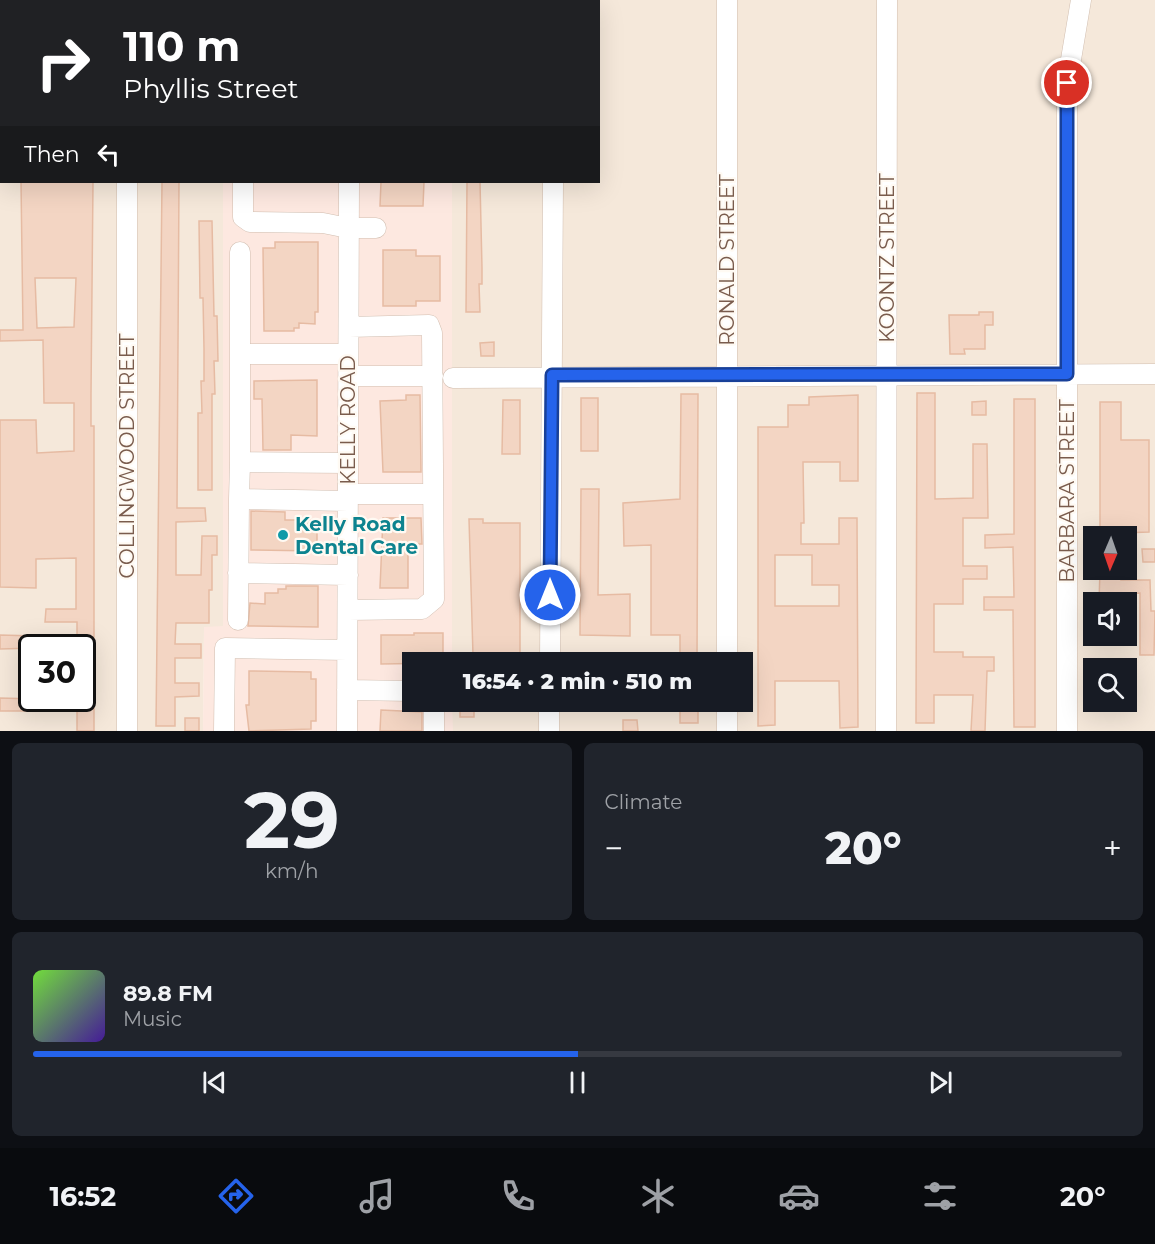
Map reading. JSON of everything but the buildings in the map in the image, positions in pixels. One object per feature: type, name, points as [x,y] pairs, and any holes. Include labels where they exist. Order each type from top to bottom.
[{"type":"street","name":"RONALD STREET","points":[[727,0],[727,652]]},
{"type":"street","name":"KOONTZ STREET","points":[[886,731],[887,0]]},
{"type":"street","name":"BARBARA STREET","points":[[1067,731],[1067,83],[1081,0]]},
{"type":"street","name":"COLLINGWOOD STREET","points":[[127,183],[127,731]]},
{"type":"street","points":[[243,183],[243,217],[250,222],[323,223],[348,228],[376,228]]},
{"type":"street","name":"KELLY ROAD","points":[[347,731],[349,183]]},
{"type":"street","points":[[550,652],[553,183]]},
{"type":"street","points":[[238,620],[240,252]]},
{"type":"street","points":[[348,610],[422,609],[434,599],[432,333],[429,325],[349,327]]},
{"type":"street","points":[[240,354],[348,354]]},
{"type":"street","points":[[453,378],[552,375],[727,377],[1155,374]]},
{"type":"street","points":[[349,376],[433,376]]},
{"type":"street","points":[[240,462],[348,464]]},
{"type":"street","points":[[239,499],[348,498],[433,494]]},
{"type":"street","points":[[238,573],[348,575]]},
{"type":"street","points":[[224,731],[225,648],[347,650]]},
{"type":"street","points":[[347,690],[402,691]]},
{"type":"street","points":[[434,712],[434,731]]},
{"type":"street","points":[[549,712],[549,731]]},
{"type":"street","points":[[727,712],[727,731]]},
{"type":"shaded area","points":[[600,0],[1155,0],[1155,731],[451,731],[451,712],[753,712],[753,652],[451,652],[452,183],[600,183]]},
{"type":"shaded area","points":[[0,183],[223,183],[223,627],[204,627],[203,731],[0,731]]},
{"type":"shaded area","points":[[223,183],[452,183],[452,652],[402,652],[402,712],[452,712],[453,731],[203,731],[204,627],[223,626]]},
{"type":"place","name":"Kelly Road Dental Care","points":[[283,535]]},
{"type":"route","points":[[550,595],[552,375],[727,377],[1067,374],[1067,83]]}]
